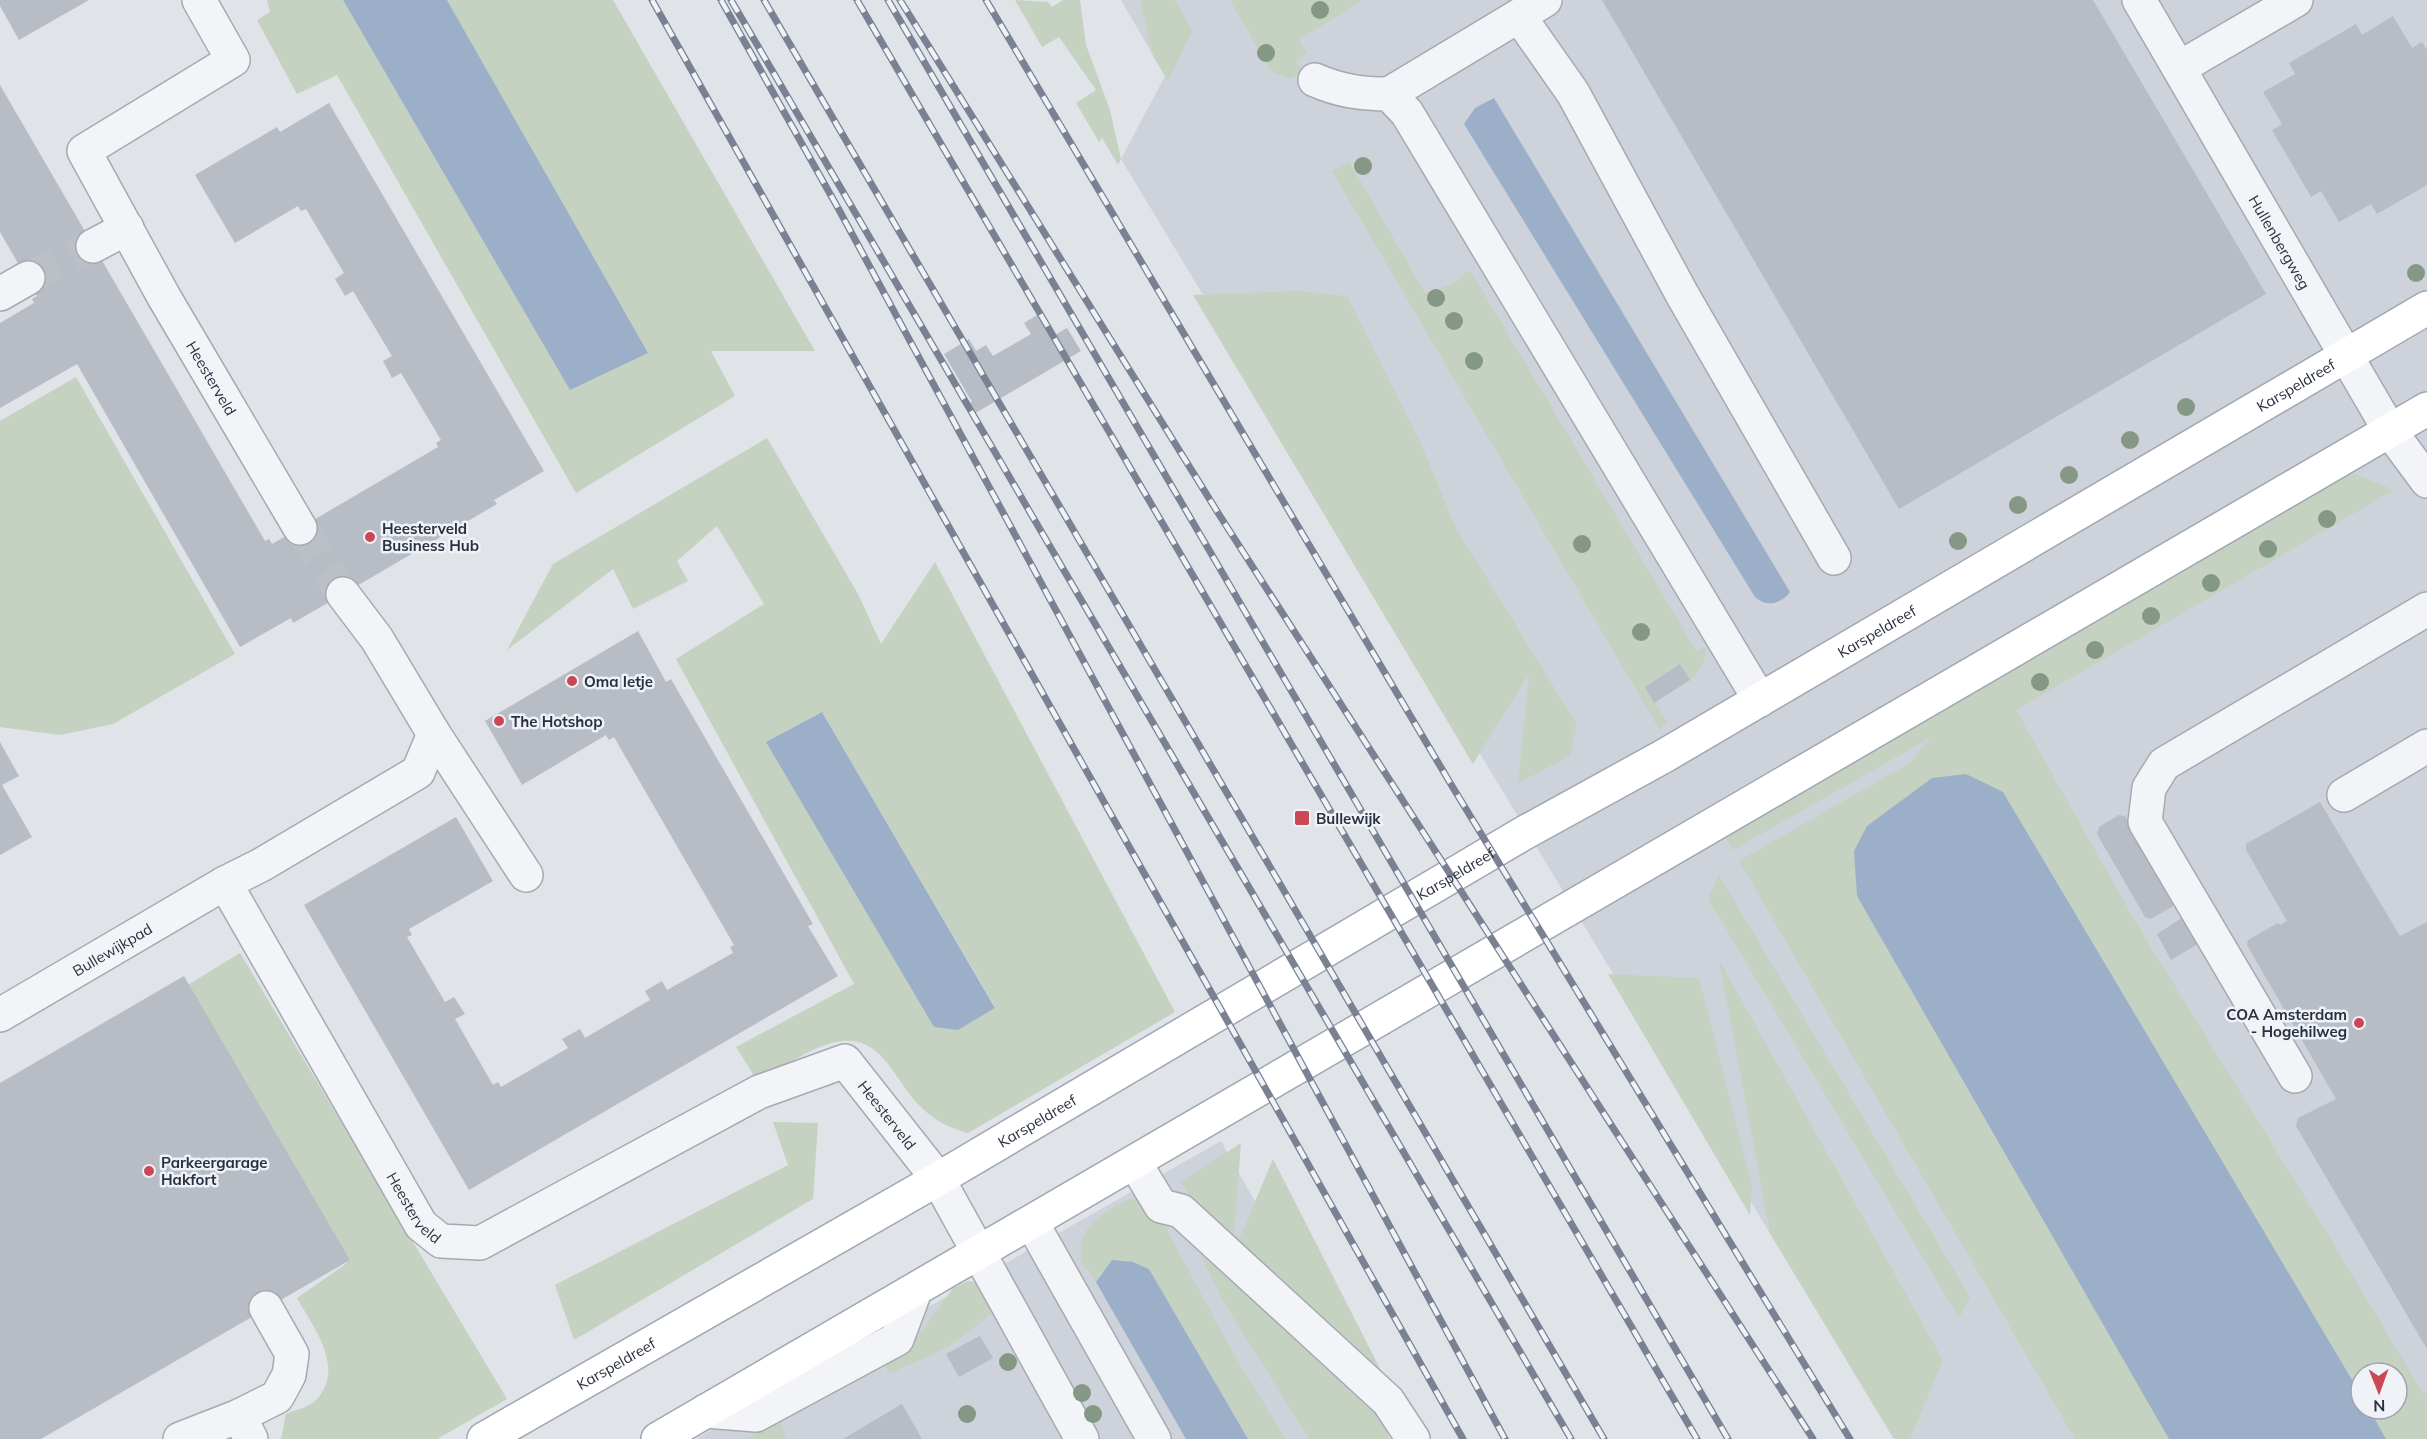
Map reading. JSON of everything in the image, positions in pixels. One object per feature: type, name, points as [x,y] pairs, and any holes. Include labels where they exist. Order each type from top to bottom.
[{"type":"main road","name":"Karspeldreef","points":[[484,1439],[938,1179],[1514,839],[1760,700],[2427,308]]},
{"type":"main road","points":[[658,1439],[1136,1163],[2427,409]]},
{"type":"street","name":"Heesterveld","points":[[199,0],[233,60],[84,151],[237,424],[300,528]]},
{"type":"street","name":"Hullenbergweg","points":[[2139,0],[2390,431],[2427,482]]},
{"type":"street","points":[[2179,68],[2296,0]]},
{"type":"street","points":[[1315,80],[1338,90],[1363,94],[1389,94],[1532,8],[1573,93],[1683,296],[1834,558]]},
{"type":"street","points":[[1389,94],[1407,113],[1760,700]]},
{"type":"street","points":[[93,246],[127,228]]},
{"type":"street","points":[[343,594],[377,639],[434,735],[526,875]]},
{"type":"street","points":[[2295,1076],[2145,822],[2149,788],[2164,764],[2427,609]]},
{"type":"street","points":[[225,883],[261,865],[418,772],[434,735]]},
{"type":"street","points":[[2344,795],[2427,746]]},
{"type":"street","name":"Heesterveld","points":[[225,883],[421,1225],[441,1241],[480,1243],[759,1092],[845,1061],[938,1179]]},
{"type":"street","name":"Bullewijkpad","points":[[0,1015],[225,883]]},
{"type":"street","points":[[1136,1163],[1161,1206],[1181,1211],[1388,1401],[1413,1439]]},
{"type":"street","points":[[938,1179],[1082,1439]]},
{"type":"street","points":[[1032,1223],[1154,1439]]},
{"type":"street","points":[[180,1439],[245,1428],[278,1396],[289,1375],[292,1354],[266,1308]]},
{"type":"shaded area","points":[[1121,0],[2427,0],[2427,1439],[1894,1439],[1121,159],[1165,76]]},
{"type":"shaded area","points":[[1221,1141],[1388,1439],[696,1439]]},
{"type":"green space","points":[[267,0],[343,0],[570,389],[647,353],[447,0],[613,0],[815,351],[711,351],[735,396],[576,493],[337,75],[297,94],[257,20],[270,12]]},
{"type":"green space","points":[[1015,0],[1048,2],[1052,7],[1063,0],[1080,0],[1086,45],[1110,110],[1121,159],[1118,165],[1102,138],[1099,142],[1076,103],[1096,90],[1059,37],[1042,47]]},
{"type":"green space","points":[[1140,0],[1175,0],[1192,31],[1168,81],[1153,56]]},
{"type":"green space","points":[[1230,0],[1362,0],[1299,40],[1307,53],[1296,61],[1302,72],[1290,79],[1271,71]]},
{"type":"green space","points":[[1349,161],[1425,293],[1450,285],[1470,270],[1697,652],[1705,647],[1702,666],[1690,680],[1680,664],[1645,687],[1668,723],[1659,729],[1332,171]]},
{"type":"green space","points":[[1299,291],[1347,296],[1422,446],[1455,526],[1577,725],[1570,756],[1518,783],[1529,674],[1473,764],[1193,295]]},
{"type":"green space","points":[[76,377],[235,654],[113,724],[60,735],[0,727],[0,421]]},
{"type":"green space","points":[[767,438],[858,594],[881,644],[935,562],[1175,1012],[968,1133],[937,1120],[921,1107],[886,1061],[865,1044],[852,1041],[826,1045],[807,1053],[762,1079],[755,1077],[736,1047],[854,984],[676,659],[764,604],[717,526],[677,561],[688,581],[633,609],[613,569],[507,650],[553,564]],"holes":[[[822,712],[995,1007],[958,1030],[766,742]]]},
{"type":"green space","points":[[2350,472],[2394,490],[2016,710],[2138,926],[2404,1361],[2349,1361],[2349,1375],[2003,792],[2096,1307],[2169,1439],[2075,1439],[1739,861],[1908,764],[1932,737],[1733,850],[1725,837]]},
{"type":"green space","points":[[1719,875],[1970,1297],[1959,1318],[1708,899]]},
{"type":"green space","points":[[240,953],[507,1399],[437,1439],[281,1439],[286,1414],[316,1400],[324,1388],[328,1375],[328,1362],[324,1349],[297,1298],[347,1263],[186,986]]},
{"type":"green space","points":[[1719,960],[1943,1360],[1910,1439],[1894,1439],[1770,1233]]},
{"type":"green space","points":[[1608,974],[1699,978],[1752,1186],[1750,1215]]},
{"type":"green space","points":[[773,1122],[818,1123],[813,1199],[574,1340],[555,1285],[788,1165]]},
{"type":"green space","points":[[1241,1143],[1234,1234],[1240,1237],[1273,1159],[1391,1390],[1201,1214],[1181,1182]]},
{"type":"green space","points":[[1130,1199],[1143,1200],[1166,1228],[1233,1353],[1286,1439],[1248,1439],[1149,1269],[1101,1272],[1096,1282],[1088,1269],[1085,1270],[1081,1257],[1084,1235],[1098,1218]]},
{"type":"green space","points":[[1193,1240],[1370,1400],[1390,1439],[1309,1439],[1226,1306]]},
{"type":"green space","points":[[968,1281],[987,1283],[998,1306],[973,1329],[948,1346],[889,1373],[881,1359],[919,1335],[953,1288]]},
{"type":"green space","points":[[2409,1370],[2423,1393],[2427,1391],[2427,1439],[2386,1439],[2376,1421],[2409,1421]]},
{"type":"green space","points":[[780,1419],[786,1439],[747,1439]]},
{"type":"water","points":[[343,0],[447,0],[648,353],[570,390]]},
{"type":"water","points":[[1494,98],[1790,592],[1782,600],[1768,603],[1755,597],[1464,124],[1475,108]]},
{"type":"water","points":[[822,712],[995,1008],[958,1030],[934,1027],[766,742]]},
{"type":"water","points":[[1966,774],[2003,792],[2349,1375],[2349,1421],[2376,1421],[2386,1439],[2169,1439],[1857,896],[1854,851],[1867,826],[1932,778]]},
{"type":"water","points":[[1112,1260],[1133,1262],[1149,1269],[1248,1439],[1186,1439],[1096,1282]]},
{"type":"building","points":[[0,0],[89,0],[19,40],[0,6]]},
{"type":"building","points":[[1602,0],[2093,0],[2266,294],[1899,509]]},
{"type":"building","points":[[2393,16],[2412,48],[2422,42],[2427,50],[2427,185],[2377,214],[2371,204],[2339,222],[2321,191],[2311,197],[2272,130],[2282,124],[2263,92],[2295,74],[2289,63],[2356,24],[2362,35]]},
{"type":"building","points":[[0,85],[265,541],[269,539],[272,544],[300,528],[438,447],[436,443],[441,440],[401,373],[392,378],[383,361],[392,356],[353,291],[345,296],[335,279],[344,273],[306,209],[301,211],[298,206],[235,243],[195,175],[277,127],[280,132],[329,103],[544,471],[494,500],[497,504],[293,623],[291,618],[240,647],[77,364],[0,408],[0,323],[34,303],[32,299],[37,296],[0,232]]},
{"type":"building","points":[[1042,312],[1055,335],[1067,328],[1081,351],[972,415],[966,405],[972,402],[944,354],[969,339],[976,351],[986,345],[993,356],[1031,334],[1024,323]]},
{"type":"building","points":[[638,631],[666,682],[671,679],[813,924],[808,926],[838,976],[469,1190],[304,905],[456,817],[493,881],[409,929],[412,935],[407,937],[445,1002],[454,997],[465,1014],[455,1019],[493,1085],[498,1082],[501,1087],[568,1048],[562,1039],[580,1029],[585,1038],[650,1000],[645,991],[662,981],[667,990],[733,953],[730,947],[734,945],[614,737],[609,740],[606,735],[522,785],[485,721]]},
{"type":"building","points":[[1680,664],[1690,680],[1654,703],[1645,687]]},
{"type":"building","points":[[0,742],[19,776],[2,785],[32,837],[0,855]]},
{"type":"building","name":"COA Amsterdam - Hogehilweg","points":[[2320,802],[2400,936],[2427,922],[2427,1349],[2296,1126],[2298,1118],[2336,1099],[2247,945],[2248,940],[2278,923],[2280,925],[2287,921],[2246,850],[2246,844]]},
{"type":"building","points":[[2119,815],[2125,816],[2175,902],[2172,907],[2150,919],[2145,917],[2097,834],[2099,827]]},
{"type":"building","points":[[2182,918],[2198,944],[2171,960],[2157,934]]},
{"type":"building","name":"Parkeergarage Hakfort","points":[[184,976],[350,1260],[41,1439],[0,1439],[0,1083]]},
{"type":"building","points":[[980,1336],[993,1358],[959,1377],[946,1354]]},
{"type":"building","points":[[902,1404],[922,1439],[843,1439]]},
{"type":"tunnel","points":[[28,278],[93,246]]},
{"type":"tunnel","points":[[300,528],[343,594]]},
{"type":"railway","points":[[652,0],[1463,1439]]},
{"type":"railway","points":[[721,0],[838,208],[1505,1439]]},
{"type":"railway","points":[[731,0],[1571,1439]]},
{"type":"railway","points":[[764,0],[1604,1439]]},
{"type":"railway","points":[[857,0],[1697,1439]]},
{"type":"railway","points":[[888,0],[1728,1439]]},
{"type":"railway","points":[[900,0],[1220,516],[1813,1439]]},
{"type":"railway","points":[[986,0],[1452,786],[1850,1439]]},
{"type":"place","name":"Heesterveld Business Hub","points":[[370,537]]},
{"type":"place","name":"Oma Ietje","points":[[572,681]]},
{"type":"place","name":"The Hotshop","points":[[499,721]]},
{"type":"place","name":"Bullewijk","points":[[1302,818]]},
{"type":"place","name":"COA Amsterdam - Hogehilweg","points":[[2359,1023]]},
{"type":"place","name":"Parkeergarage Hakfort","points":[[149,1171]]}]
